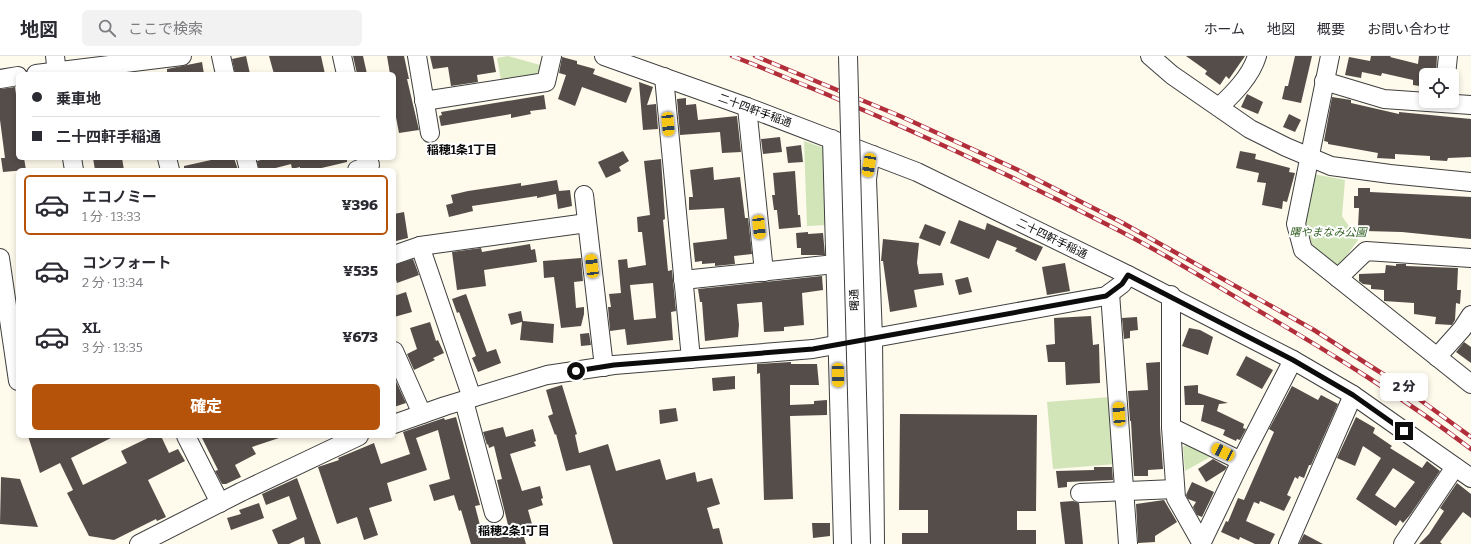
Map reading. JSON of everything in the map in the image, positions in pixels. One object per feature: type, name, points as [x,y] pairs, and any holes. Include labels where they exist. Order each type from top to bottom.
[{"type":"street","points":[[42,72],[56,67],[143,64],[182,56]]},
{"type":"street","points":[[221,56],[225,72]]},
{"type":"street","points":[[342,56],[346,72]]},
{"type":"street","points":[[417,56],[430,133]]},
{"type":"street","points":[[424,101],[546,82],[552,56]]},
{"type":"street","name":"二十四軒手稲通","points":[[604,56],[747,107],[917,172],[1170,295],[1293,360],[1353,395],[1471,478]]},
{"type":"street","name":"曙通","points":[[848,56],[861,544]]},
{"type":"street","points":[[1219,108],[1232,94],[1250,70],[1257,56]]},
{"type":"street","points":[[1330,56],[1308,157],[1296,224],[1303,250],[1471,384]]},
{"type":"street","points":[[1447,68],[1448,56]]},
{"type":"street","points":[[1160,59],[1219,108],[1250,129],[1308,157],[1331,166],[1390,174],[1471,182]]},
{"type":"street","points":[[0,79],[16,76]]},
{"type":"street","points":[[664,77],[691,359]]},
{"type":"street","points":[[1324,81],[1384,99],[1419,101]]},
{"type":"street","points":[[1459,104],[1471,105]]},
{"type":"street","points":[[747,107],[764,272]]},
{"type":"street","points":[[832,139],[843,544]]},
{"type":"street","points":[[873,155],[867,179],[873,338],[874,544]]},
{"type":"street","points":[[362,168],[370,165],[369,160]]},
{"type":"street","points":[[584,196],[604,366]]},
{"type":"street","points":[[396,254],[420,246],[587,223]]},
{"type":"street","points":[[420,246],[468,399],[494,513]]},
{"type":"street","points":[[1338,278],[1366,250],[1471,258]]},
{"type":"street","points":[[0,260],[13,301],[16,349]]},
{"type":"street","points":[[683,280],[835,264]]},
{"type":"street","points":[[396,423],[468,399],[547,375],[604,366],[813,349],[1106,296],[1122,284],[1128,275]]},
{"type":"street","points":[[1110,293],[1128,544]]},
{"type":"street","points":[[1170,295],[1171,427],[1176,498],[1202,544]]},
{"type":"street","points":[[1437,357],[1462,329],[1471,315]]},
{"type":"street","points":[[396,356],[422,414]]},
{"type":"street","points":[[1202,544],[1241,461],[1293,360]]},
{"type":"street","points":[[1288,544],[1353,395]]},
{"type":"street","points":[[1171,427],[1241,461]]},
{"type":"street","points":[[187,438],[220,503]]},
{"type":"street","points":[[139,544],[355,438]]},
{"type":"street","points":[[1403,544],[1455,467]]},
{"type":"street","points":[[1080,493],[1175,489]]},
{"type":"green space","points":[[508,56],[540,65],[539,71],[536,74],[501,80],[497,58]]},
{"type":"green space","points":[[804,141],[824,148],[827,225],[807,226]]},
{"type":"green space","name":"曙やまなみ公園","points":[[1313,174],[1345,180],[1342,216],[1358,240],[1340,265],[1334,265],[1310,243],[1303,218]]},
{"type":"green space","points":[[1110,397],[1116,464],[1053,469],[1047,402]]},
{"type":"green space","points":[[1191,442],[1212,456],[1185,471],[1183,447]]},
{"type":"building","points":[[246,56],[250,72],[235,72],[232,59]]},
{"type":"building","points":[[269,56],[321,56],[325,72],[273,72]]},
{"type":"building","points":[[353,56],[363,56],[367,72],[357,72]]},
{"type":"building","points":[[387,56],[404,56],[409,79],[407,79],[419,130],[399,133],[396,117],[396,72],[390,72]]},
{"type":"building","points":[[430,56],[493,56],[496,72],[477,75],[478,82],[451,86],[448,67],[433,69]]},
{"type":"building","points":[[1186,56],[1245,56],[1229,79],[1226,76],[1220,85],[1205,74],[1207,71]]},
{"type":"building","points":[[1295,56],[1312,56],[1301,103],[1282,99],[1285,86],[1288,86]]},
{"type":"building","points":[[1371,56],[1391,56],[1390,57],[1418,64],[1419,56],[1437,56],[1436,68],[1419,68],[1419,86],[1413,85],[1413,80],[1382,73],[1381,76],[1362,72],[1361,78],[1345,75],[1349,57],[1370,61]]},
{"type":"building","points":[[562,57],[577,61],[577,64],[595,69],[593,74],[632,88],[626,103],[582,87],[575,106],[558,99],[566,75],[559,73]]},
{"type":"building","points":[[202,62],[204,72],[167,72],[167,69]]},
{"type":"building","points":[[639,82],[653,87],[647,105],[656,104],[658,129],[643,130]]},
{"type":"building","points":[[15,87],[16,160],[24,160],[26,168],[16,168],[16,171],[3,172],[1,158],[5,158],[0,120],[0,89]]},
{"type":"building","points":[[1247,94],[1263,102],[1258,114],[1241,107]]},
{"type":"building","points":[[544,95],[546,109],[530,111],[531,114],[511,118],[511,114],[441,126],[439,116],[442,115],[441,112]]},
{"type":"building","points":[[1332,97],[1351,100],[1351,103],[1399,114],[1399,112],[1471,119],[1471,157],[1448,158],[1447,161],[1430,160],[1430,156],[1395,154],[1395,159],[1377,158],[1378,153],[1328,144],[1328,142],[1324,141]]},
{"type":"building","points":[[686,98],[686,105],[696,104],[698,120],[737,116],[741,152],[722,153],[720,132],[680,135],[677,99]]},
{"type":"building","points":[[1289,114],[1301,120],[1295,132],[1283,127]]},
{"type":"building","points":[[780,137],[782,152],[763,154],[761,139]]},
{"type":"building","points":[[801,145],[803,162],[788,163],[786,147]]},
{"type":"building","points":[[623,151],[629,161],[619,167],[621,171],[606,178],[598,162]]},
{"type":"building","points":[[1240,151],[1256,154],[1255,159],[1290,168],[1289,172],[1295,173],[1287,202],[1283,201],[1282,209],[1262,205],[1266,183],[1257,182],[1259,173],[1236,168]]},
{"type":"building","points":[[661,159],[665,219],[663,220],[668,271],[672,270],[676,311],[671,312],[673,340],[627,345],[625,329],[610,331],[608,307],[611,307],[609,294],[621,293],[618,260],[627,259],[628,268],[646,265],[642,232],[638,232],[637,217],[650,215],[644,161]],"holes":[[[653,283],[656,318],[634,320],[630,285]]]},
{"type":"building","points":[[93,160],[122,160],[124,168],[95,168]]},
{"type":"building","points":[[211,160],[235,160],[237,168],[184,168],[184,166]]},
{"type":"building","points":[[347,160],[347,162],[322,168],[292,168],[291,164],[276,168],[259,168],[257,161]]},
{"type":"building","points":[[713,167],[714,180],[740,177],[745,218],[748,218],[752,254],[734,256],[735,264],[715,266],[715,263],[702,264],[702,261],[695,262],[693,243],[727,239],[724,208],[689,210],[689,197],[693,197],[690,170]]},
{"type":"building","points":[[795,171],[798,215],[800,215],[801,227],[779,229],[777,210],[774,210],[772,195],[775,195],[773,173]]},
{"type":"building","points":[[557,180],[559,191],[570,190],[572,206],[558,209],[556,194],[537,198],[537,196],[472,206],[473,211],[449,217],[446,205],[453,203],[451,195],[521,183],[521,186]]},
{"type":"building","points":[[1358,188],[1370,188],[1370,192],[1471,197],[1471,239],[1402,232],[1365,231],[1365,227],[1358,227],[1359,208],[1354,208],[1354,196],[1358,196]]},
{"type":"building","points":[[404,212],[408,238],[396,241],[396,214]]},
{"type":"building","points":[[959,220],[985,230],[987,223],[1043,247],[1036,261],[1015,251],[1017,248],[997,240],[989,259],[950,243]]},
{"type":"building","points":[[925,224],[946,232],[940,246],[919,238]]},
{"type":"building","points":[[808,232],[808,234],[823,233],[825,255],[801,255],[801,248],[797,248],[796,233]]},
{"type":"building","points":[[883,239],[919,243],[917,263],[919,274],[942,273],[944,285],[914,290],[917,307],[890,312],[883,261],[881,261]]},
{"type":"building","points":[[530,244],[531,250],[535,249],[537,262],[484,270],[486,286],[457,290],[452,252],[481,248],[482,252]]},
{"type":"building","points":[[581,258],[583,281],[574,282],[576,308],[584,307],[581,326],[561,328],[554,277],[544,278],[543,261]]},
{"type":"building","points":[[413,259],[419,275],[397,283],[396,264]]},
{"type":"building","points":[[1065,263],[1070,291],[1047,295],[1042,267]]},
{"type":"building","points":[[1396,264],[1406,264],[1406,266],[1458,268],[1457,290],[1461,290],[1460,304],[1456,303],[1455,320],[1452,325],[1435,324],[1436,317],[1414,314],[1414,303],[1384,301],[1384,290],[1371,289],[1371,285],[1363,284],[1359,281],[1359,274],[1385,273],[1386,265],[1396,266]]},
{"type":"building","points":[[822,276],[823,290],[802,293],[804,325],[784,327],[784,331],[764,332],[762,302],[737,304],[739,325],[738,337],[705,341],[702,302],[700,302],[698,289]]},
{"type":"building","points":[[968,277],[972,292],[959,295],[955,280]]},
{"type":"building","points":[[406,292],[412,312],[396,316],[396,295]]},
{"type":"building","points":[[466,294],[487,352],[496,349],[501,363],[478,372],[472,358],[476,356],[459,312],[457,313],[452,299]]},
{"type":"building","points":[[521,311],[523,321],[554,324],[553,343],[520,340],[522,322],[511,325],[508,314]]},
{"type":"building","points":[[1091,316],[1093,345],[1099,344],[1100,383],[1066,385],[1065,362],[1048,362],[1046,345],[1055,344],[1054,318]]},
{"type":"building","points":[[1137,317],[1138,330],[1130,331],[1130,338],[1124,339],[1122,318]]},
{"type":"building","points":[[430,322],[436,341],[438,340],[444,353],[433,358],[435,360],[414,370],[407,354],[417,349],[410,328]]},
{"type":"building","points":[[1189,328],[1200,330],[1213,337],[1208,355],[1182,346]]},
{"type":"building","points":[[589,333],[591,345],[581,346],[580,334]]},
{"type":"building","points":[[1464,342],[1471,347],[1471,363],[1456,352]]},
{"type":"building","points":[[1246,356],[1273,370],[1262,389],[1236,375]]},
{"type":"building","points":[[791,362],[791,364],[817,364],[819,385],[790,385],[790,405],[814,404],[814,401],[827,400],[827,415],[790,416],[793,499],[764,500],[760,373],[757,374],[757,364]]},
{"type":"building","points":[[1160,362],[1160,427],[1163,469],[1148,470],[1148,476],[1134,476],[1128,391],[1148,390],[1146,363]]},
{"type":"building","points":[[735,376],[735,389],[713,391],[712,378]]},
{"type":"building","points":[[396,381],[406,403],[396,406]]},
{"type":"building","points":[[562,385],[577,434],[575,435],[579,453],[608,444],[616,471],[660,459],[666,480],[695,472],[697,482],[712,478],[720,504],[707,508],[713,529],[719,528],[723,544],[613,544],[590,465],[566,471],[556,434],[555,435],[548,416],[553,414],[546,390]]},
{"type":"building","points":[[1198,385],[1198,393],[1228,403],[1219,404],[1217,411],[1244,424],[1243,428],[1246,429],[1240,440],[1237,439],[1236,441],[1223,435],[1225,430],[1201,421],[1204,405],[1185,405],[1184,386]]},
{"type":"building","points":[[1292,386],[1318,400],[1321,395],[1338,404],[1304,478],[1299,476],[1298,479],[1295,477],[1287,495],[1291,497],[1284,511],[1260,501],[1259,504],[1254,502],[1246,521],[1275,534],[1270,544],[1255,544],[1240,537],[1239,540],[1221,532],[1226,521],[1228,522],[1238,498],[1244,500],[1274,432],[1269,429]]},
{"type":"building","points":[[676,408],[678,421],[660,424],[659,410]]},
{"type":"building","points":[[900,414],[1037,415],[1036,511],[1017,511],[1017,530],[1036,530],[1036,544],[902,544],[902,533],[928,533],[928,510],[899,510]]},
{"type":"building","points":[[456,417],[480,505],[475,506],[482,533],[508,525],[497,480],[502,479],[494,446],[489,448],[483,432],[503,427],[506,437],[533,429],[536,441],[534,442],[536,446],[510,454],[522,491],[540,486],[543,498],[541,499],[543,505],[528,510],[534,531],[523,534],[526,544],[471,544],[461,510],[459,511],[454,495],[434,501],[429,485],[450,479],[438,430],[416,438],[427,470],[387,483],[392,501],[369,508],[378,535],[364,540],[357,517],[337,524],[318,467],[339,460],[338,458],[374,443],[381,464],[410,454],[403,432],[444,418],[445,420]]},
{"type":"building","points":[[1356,417],[1375,428],[1373,433],[1392,446],[1390,448],[1422,468],[1427,461],[1440,471],[1410,515],[1403,523],[1400,520],[1396,526],[1356,499],[1381,458],[1363,446],[1355,466],[1337,458]],"holes":[[[1393,468],[1415,482],[1395,508],[1375,495]]]},
{"type":"building","points":[[29,438],[111,438],[71,458],[83,485],[127,463],[121,451],[148,438],[162,438],[169,453],[178,449],[185,461],[148,480],[166,517],[157,521],[156,519],[114,540],[89,536],[67,493],[73,490],[60,463],[40,473]]},
{"type":"building","points":[[202,438],[279,438],[252,447],[256,454],[235,465],[241,477],[226,484],[222,484],[215,471],[218,470]]},
{"type":"building","points":[[1213,459],[1227,467],[1225,470],[1206,482],[1198,469]]},
{"type":"building","points":[[1094,467],[1112,467],[1113,480],[1067,482],[1067,487],[1058,488],[1056,471],[1094,470]]},
{"type":"building","points":[[1,477],[20,479],[38,527],[0,524]]},
{"type":"building","points":[[297,478],[321,544],[305,544],[304,537],[289,544],[278,544],[272,530],[297,519],[289,496],[266,505],[262,494]]},
{"type":"building","points":[[1192,482],[1214,492],[1202,517],[1197,515],[1193,507],[1196,502],[1188,499],[1186,495]]},
{"type":"building","points":[[1457,483],[1471,494],[1471,518],[1463,512],[1440,542],[1442,544],[1419,544],[1429,534],[1444,511],[1440,508]]},
{"type":"building","points":[[1164,500],[1177,522],[1155,536],[1155,542],[1138,543],[1136,504]]},
{"type":"building","points":[[1073,501],[1079,503],[1083,544],[1065,544],[1060,502]]},
{"type":"building","points":[[259,503],[264,518],[231,530],[227,518],[241,514],[239,510]]},
{"type":"building","points":[[812,523],[830,523],[830,536],[813,538]]},
{"type":"building","points":[[1304,534],[1323,544],[1299,544]]},
{"type":"railway","points":[[732,56],[878,116],[1022,182],[1134,239],[1206,279],[1340,360],[1394,394],[1471,449]]},
{"type":"railway","points":[[755,56],[900,116],[1018,170],[1121,222],[1314,330],[1397,383],[1471,437]]},
{"type":"district","name":"稲穂1条1丁目","points":[[462,150]]},
{"type":"district","name":"稲穂2条1丁目","points":[[514,531]]},
{"type":"route","points":[[576,371],[614,365],[813,349],[877,338],[1106,296],[1122,284],[1128,275],[1170,295],[1293,360],[1353,395],[1404,431]]}]
